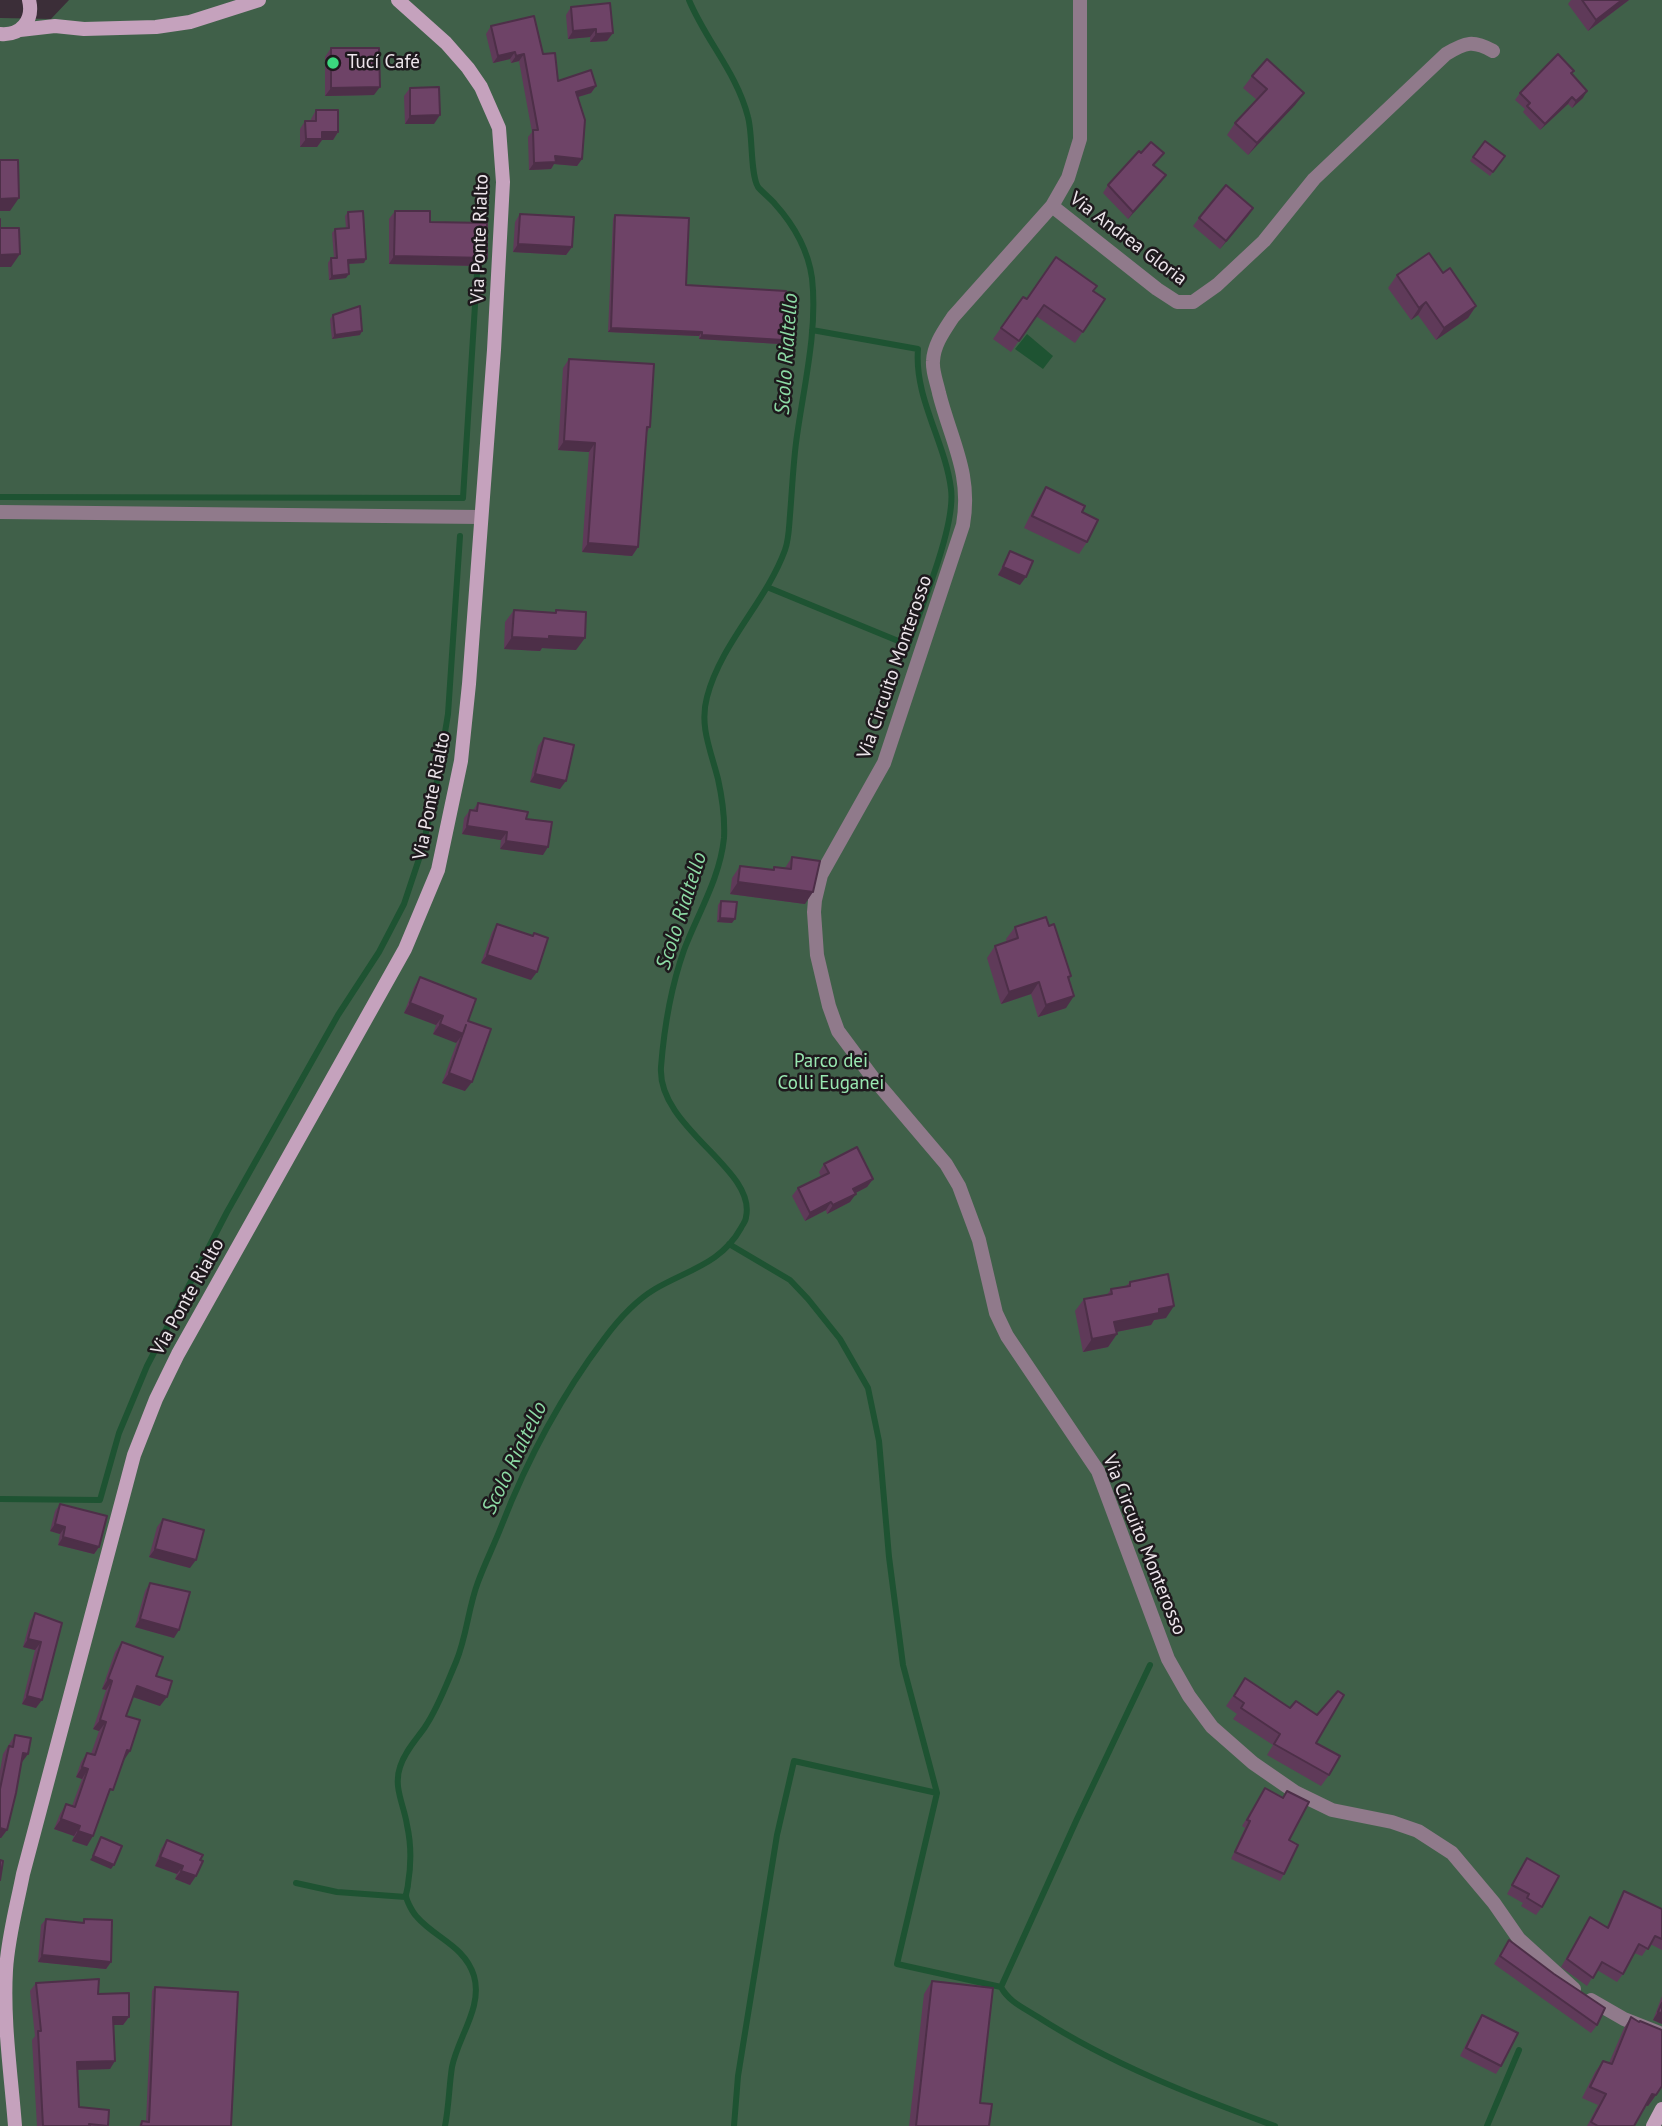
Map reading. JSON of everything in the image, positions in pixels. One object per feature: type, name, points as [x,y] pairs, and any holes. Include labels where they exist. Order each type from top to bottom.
[{"type":"main road","points":[[20,30],[55,26],[84,29],[156,27],[190,22],[259,0]]},
{"type":"main road","name":"Via Ponte Rialto","points":[[15,2126],[6,2003],[10,1934],[23,1874],[134,1455],[177,1354],[405,949],[435,878],[461,761],[497,298],[503,182],[499,128],[486,95],[468,68],[446,43],[398,0]]},
{"type":"main road","points":[[30,4],[55,26]]},
{"type":"main road","points":[[0,34],[14,33],[26,24],[30,4]]},
{"type":"main road","points":[[1653,2126],[1662,2109]]},
{"type":"street","name":"Via Andrea Gloria","points":[[1080,0],[1080,139],[1068,178],[1052,206],[1177,302],[1193,302],[1217,285],[1264,241],[1314,179],[1446,54],[1473,42],[1493,51]]},
{"type":"street","name":"Via Circuito Monterosso","points":[[1052,206],[953,317],[934,349],[932,364],[962,467],[966,509],[884,764],[832,853],[817,887],[814,922],[817,955],[828,1006],[838,1031],[852,1052],[946,1164],[959,1186],[979,1240],[990,1291],[1001,1325],[1098,1471],[1168,1659],[1189,1696],[1212,1727],[1253,1763],[1295,1791],[1332,1810],[1392,1822],[1418,1831],[1451,1853],[1494,1903],[1519,1939],[1566,1983],[1624,2019],[1662,2034]]},
{"type":"street","points":[[0,512],[480,517]]},
{"type":"green space","name":"Parco dei Colli Euganei","points":[[69,0],[1662,0],[1662,2126],[0,2126],[0,18],[51,19]]},
{"type":"shaded area","points":[[1027,334],[1053,356],[1043,369],[1015,349]]},
{"type":"building","points":[[1582,0],[1622,0],[1596,20]]},
{"type":"building","points":[[610,3],[613,33],[596,34],[596,29],[573,31],[571,7]]},
{"type":"building","points":[[534,16],[543,54],[555,53],[558,81],[591,70],[596,86],[576,92],[585,120],[582,159],[555,156],[556,162],[534,163],[533,130],[538,130],[524,54],[516,56],[515,52],[498,56],[491,26]]},
{"type":"building","points":[[331,48],[379,48],[380,87],[331,88]]},
{"type":"building","points":[[1558,54],[1574,71],[1571,73],[1587,91],[1576,101],[1572,97],[1545,124],[1527,106],[1530,103],[1520,93]]},
{"type":"building","points":[[1267,59],[1304,93],[1257,143],[1235,123],[1267,89],[1252,76]]},
{"type":"building","points":[[439,87],[440,115],[410,116],[410,88]]},
{"type":"building","points":[[316,110],[338,110],[338,132],[322,132],[322,139],[306,139],[305,121],[316,121]]},
{"type":"building","points":[[1485,141],[1505,156],[1493,172],[1473,157]]},
{"type":"building","points":[[1151,142],[1164,153],[1153,165],[1166,175],[1133,212],[1108,185],[1139,151],[1141,153]]},
{"type":"building","points":[[0,160],[18,160],[19,198],[0,199]]},
{"type":"building","points":[[1226,185],[1253,208],[1226,241],[1199,218]]},
{"type":"building","points":[[363,211],[366,259],[348,260],[349,274],[332,276],[331,258],[337,258],[335,229],[349,228],[348,212]]},
{"type":"building","points":[[395,211],[430,211],[430,222],[487,223],[487,258],[394,256]]},
{"type":"building","points":[[520,214],[574,217],[572,247],[518,244]]},
{"type":"building","points":[[615,215],[689,218],[686,285],[786,291],[783,340],[702,335],[702,332],[611,328]]},
{"type":"building","points":[[0,228],[19,228],[20,254],[0,255]]},
{"type":"building","points":[[1429,253],[1443,273],[1450,268],[1476,306],[1444,328],[1426,302],[1419,308],[1397,275]]},
{"type":"building","points":[[1056,257],[1097,286],[1093,291],[1105,299],[1083,332],[1044,305],[1019,341],[1001,328],[1023,297],[1027,299]]},
{"type":"building","points":[[360,306],[362,331],[335,335],[333,315]]},
{"type":"building","points":[[569,359],[654,364],[638,547],[588,543],[595,443],[564,441]]},
{"type":"building","points":[[1046,487],[1085,506],[1082,512],[1098,520],[1087,542],[1032,516]]},
{"type":"building","points":[[1010,551],[1033,561],[1026,577],[1003,567]]},
{"type":"building","points":[[514,610],[586,612],[585,638],[512,637]]},
{"type":"building","points":[[544,738],[574,745],[566,781],[535,774]]},
{"type":"building","points":[[478,803],[528,812],[526,819],[552,822],[548,847],[506,841],[507,832],[467,826],[470,810],[477,811]]},
{"type":"building","points":[[792,857],[820,861],[813,892],[738,882],[740,866],[791,869]]},
{"type":"building","points":[[721,901],[737,902],[735,919],[720,918]]},
{"type":"building","points":[[1046,917],[1049,926],[1054,924],[1071,976],[1068,977],[1074,996],[1046,1005],[1039,982],[1009,992],[995,946],[1018,938],[1015,927]]},
{"type":"building","points":[[497,924],[548,938],[537,972],[487,955]]},
{"type":"building","points":[[420,977],[476,999],[468,1021],[491,1029],[472,1082],[449,1073],[463,1034],[440,1024],[443,1016],[410,1003]]},
{"type":"building","points":[[857,1147],[873,1179],[853,1189],[856,1194],[833,1205],[831,1202],[810,1213],[798,1188],[829,1173],[824,1164]]},
{"type":"building","points":[[1168,1274],[1174,1306],[1159,1309],[1159,1313],[1114,1322],[1117,1334],[1092,1339],[1084,1299],[1112,1294],[1111,1289],[1130,1286],[1130,1282]]},
{"type":"building","points":[[60,1504],[107,1516],[99,1547],[63,1537],[65,1527],[55,1524]]},
{"type":"building","points":[[163,1519],[204,1530],[196,1560],[155,1549]]},
{"type":"building","points":[[150,1583],[190,1592],[179,1630],[140,1619]]},
{"type":"building","points":[[35,1613],[62,1623],[42,1700],[27,1696],[41,1642],[28,1639]]},
{"type":"building","points":[[122,1642],[163,1657],[156,1676],[172,1681],[167,1697],[137,1686],[126,1716],[140,1720],[130,1751],[127,1750],[113,1790],[110,1789],[93,1836],[78,1831],[80,1826],[61,1819],[66,1804],[75,1807],[88,1769],[82,1767],[87,1753],[95,1755],[106,1722],[100,1720],[112,1681],[108,1679]]},
{"type":"building","points":[[1245,1678],[1290,1708],[1296,1701],[1317,1715],[1338,1691],[1344,1695],[1316,1743],[1340,1756],[1329,1775],[1274,1744],[1280,1734],[1241,1708],[1244,1703],[1234,1696]]},
{"type":"building","points":[[15,1735],[31,1738],[28,1754],[23,1753],[7,1830],[0,1828],[0,1789],[9,1746],[13,1747]]},
{"type":"building","points":[[1265,1788],[1283,1798],[1287,1791],[1309,1802],[1289,1840],[1298,1845],[1284,1874],[1235,1852],[1250,1821],[1247,1820]]},
{"type":"building","points":[[101,1837],[122,1846],[114,1865],[93,1856]]},
{"type":"building","points":[[167,1840],[203,1855],[196,1876],[181,1871],[183,1866],[160,1857]]},
{"type":"building","points":[[1527,1858],[1559,1876],[1542,1907],[1527,1898],[1529,1894],[1512,1885]]},
{"type":"building","points":[[1624,1891],[1662,1909],[1662,1939],[1655,1936],[1648,1949],[1639,1944],[1623,1974],[1602,1962],[1593,1978],[1567,1959],[1590,1917],[1608,1928]]},
{"type":"building","points":[[46,1919],[84,1923],[84,1919],[112,1920],[111,1962],[42,1955]]},
{"type":"building","points":[[1509,1940],[1605,2008],[1597,2025],[1500,1956]]},
{"type":"building","points":[[99,1979],[98,1994],[129,1993],[129,2017],[113,2017],[115,2061],[77,2062],[79,2107],[109,2110],[108,2126],[43,2126],[38,2031],[41,2031],[36,1983]]},
{"type":"building","points":[[932,1981],[993,1988],[980,2103],[992,2104],[989,2126],[916,2126]]},
{"type":"building","points":[[155,1987],[238,1992],[231,2126],[141,2126],[142,2121],[149,2122]]},
{"type":"building","points":[[1482,2015],[1518,2033],[1501,2066],[1466,2048]]},
{"type":"building","points":[[1631,2017],[1662,2030],[1662,2086],[1656,2095],[1652,2094],[1634,2126],[1598,2126],[1591,2122],[1606,2094],[1590,2087],[1603,2061],[1612,2064]]},
{"type":"waterway","name":"Scolo Rialtello","points":[[445,2126],[452,2067],[473,2011],[476,1988],[474,1976],[464,1957],[424,1924],[410,1907],[406,1895],[410,1847],[398,1789],[400,1767],[430,1720],[442,1695],[460,1652],[478,1582],[511,1502],[546,1429],[573,1383],[609,1332],[634,1305],[655,1289],[702,1265],[724,1250],[746,1218],[745,1199],[737,1182],[674,1109],[664,1089],[661,1067],[675,979],[718,867],[724,838],[721,793],[705,728],[707,697],[722,659],[767,587],[786,546],[796,443],[809,360],[813,298],[810,268],[799,238],[782,212],[755,181],[750,125],[737,86],[689,0]]},
{"type":"waterway","points":[[0,497],[463,498],[477,273]]},
{"type":"waterway","points":[[767,587],[908,645],[936,567],[948,524],[951,505],[948,471],[925,402],[918,367],[918,349],[812,330]]},
{"type":"waterway","points":[[0,1499],[100,1500],[119,1433],[147,1366],[227,1212],[338,1015],[379,952],[404,904],[422,850],[448,714],[460,536]]},
{"type":"waterway","points":[[729,1244],[790,1280],[840,1339],[868,1388],[879,1441],[889,1557],[903,1665],[937,1793],[897,1964],[1001,1987],[1017,2004],[1094,2050],[1183,2091],[1275,2126]]},
{"type":"waterway","points":[[1001,1987],[1150,1665]]},
{"type":"waterway","points":[[734,2126],[738,2076],[777,1835],[794,1761],[937,1793]]},
{"type":"waterway","points":[[296,1883],[337,1892],[406,1897]]},
{"type":"waterway","points":[[1487,2126],[1519,2050]]},
{"type":"place","name":"Tucí Café","points":[[333,63]]}]
